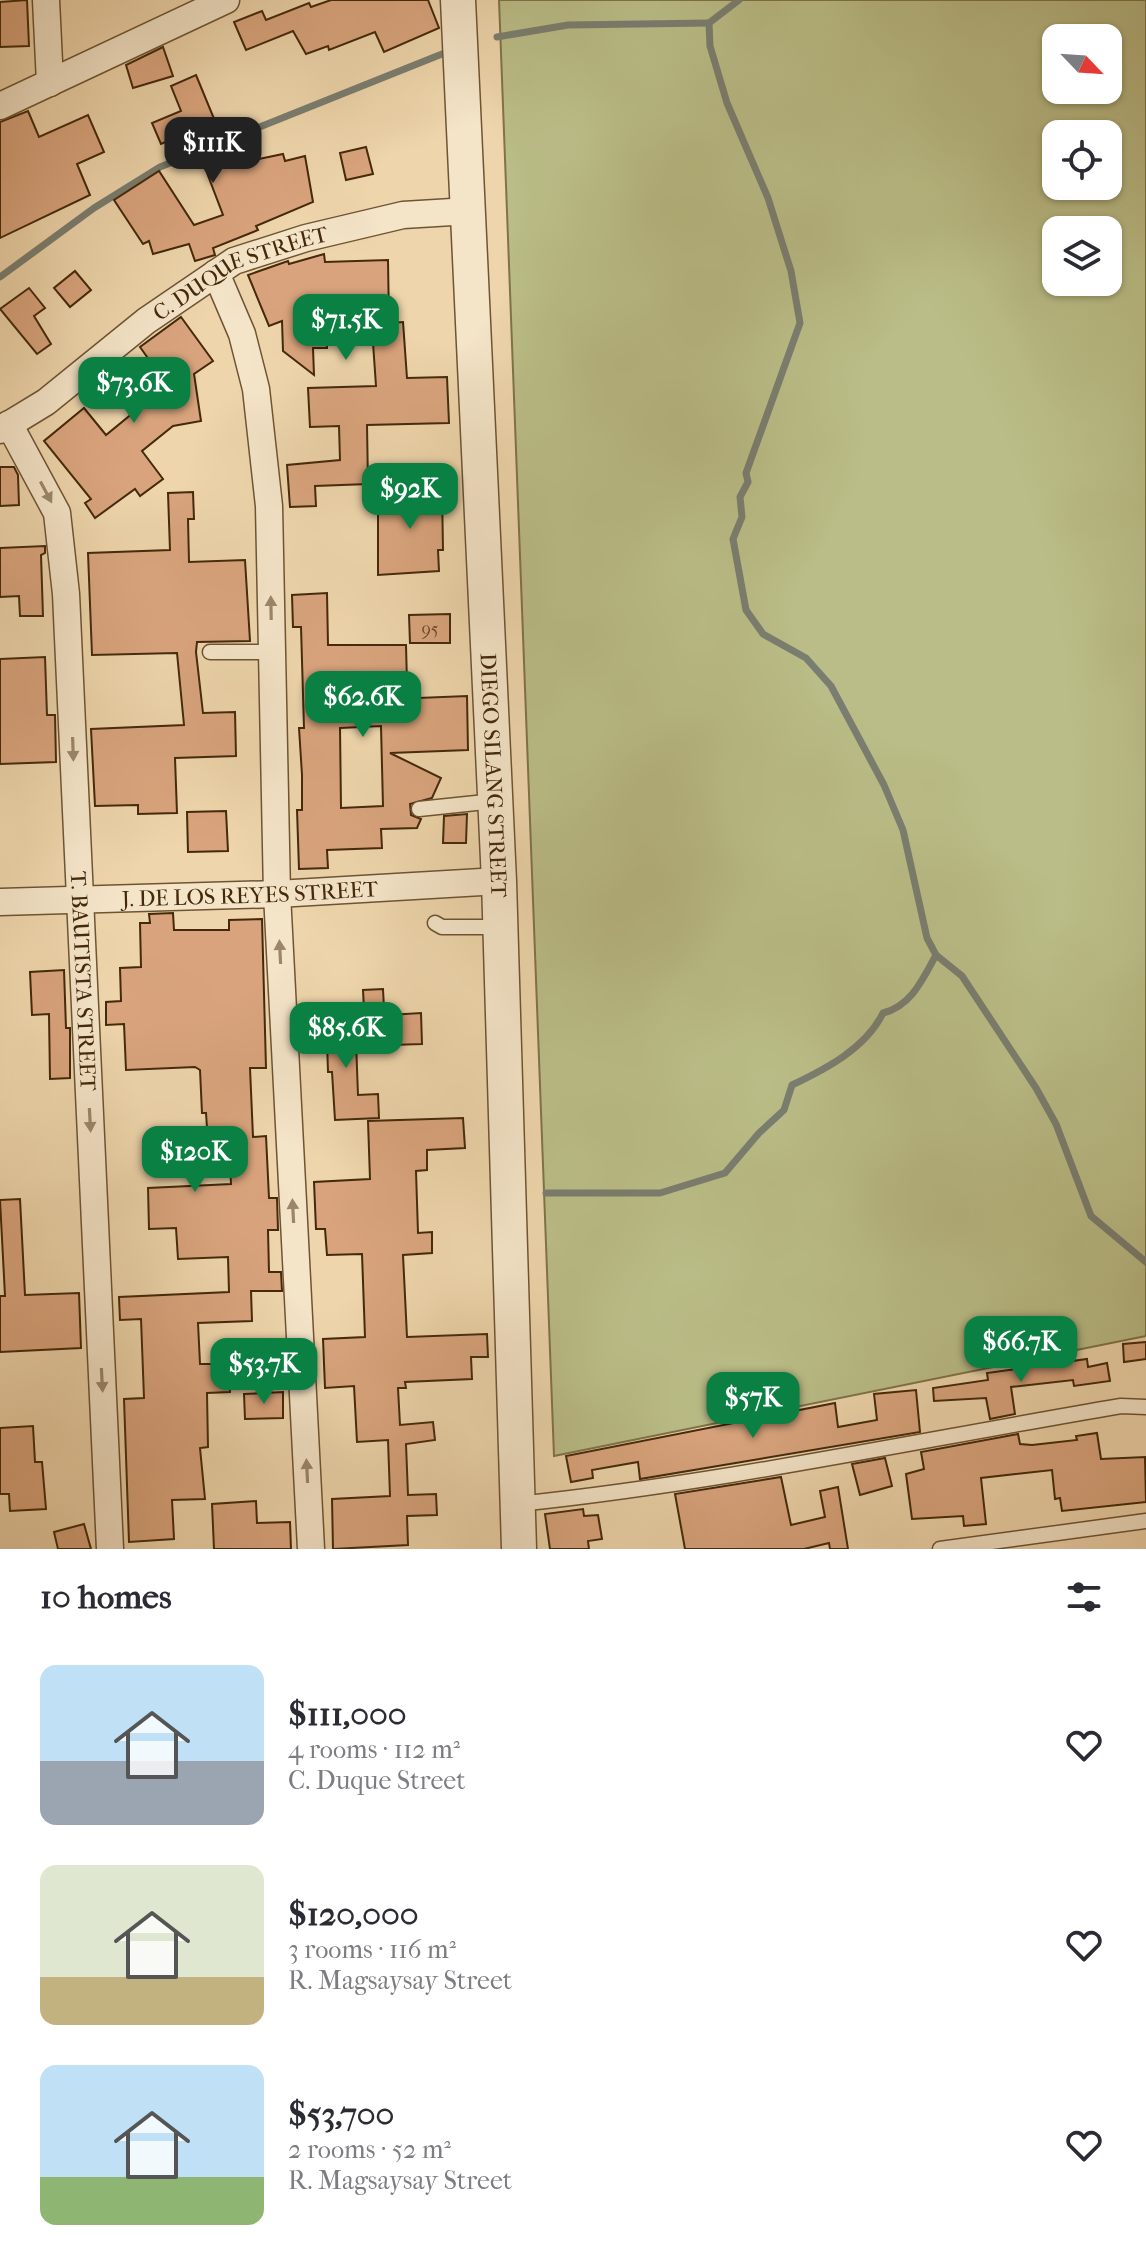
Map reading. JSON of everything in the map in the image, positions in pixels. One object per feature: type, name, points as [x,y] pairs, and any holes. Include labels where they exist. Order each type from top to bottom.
[{"type":"street","points":[[46,0],[50,83]]},
{"type":"street","points":[[0,106],[226,0]]},
{"type":"street","name":"DIEGO SILANG STREET","points":[[458,0],[499,881],[519,1549]]},
{"type":"street","name":"C. DUQUE STREET","points":[[4,427],[46,402],[146,321],[234,261],[306,238],[403,215],[469,211]]},
{"type":"street","points":[[216,273],[242,334],[256,389],[269,506],[277,894],[311,1549]]},
{"type":"street","name":"T. BAUTISTA STREET","points":[[4,427],[57,513],[66,594],[110,1549]]},
{"type":"street","name":"J. DE LOS REYES STREET","points":[[0,902],[277,894],[499,881]]},
{"type":"lane","points":[[210,652],[272,652]]},
{"type":"lane","points":[[419,809],[495,801]]},
{"type":"lane","points":[[435,923],[442,927],[500,927]]},
{"type":"lane","points":[[517,1504],[690,1483],[948,1434],[1121,1406],[1146,1407]]},
{"type":"lane","points":[[940,1549],[1146,1521]]},
{"type":"green space","points":[[499,0],[1146,0],[1146,1336],[554,1456]]},
{"type":"building","points":[[27,0],[29,46],[0,47],[0,2]]},
{"type":"building","points":[[331,0],[428,0],[439,28],[384,52],[375,32],[329,50],[328,46],[306,54],[293,31],[246,50],[234,22],[262,11],[266,20],[309,3],[311,7]]},
{"type":"building","points":[[163,47],[173,76],[133,88],[126,65]]},
{"type":"building","points":[[196,75],[226,148],[241,142],[249,161],[283,154],[285,161],[305,156],[313,202],[256,226],[258,230],[213,248],[215,255],[195,261],[189,244],[153,254],[149,241],[143,244],[114,200],[159,171],[194,225],[223,215],[191,131],[161,144],[152,123],[181,111],[171,86]]},
{"type":"building","points":[[28,111],[39,137],[88,115],[104,152],[77,164],[90,195],[0,238],[0,122]]},
{"type":"building","points":[[366,147],[373,174],[346,180],[340,153]]},
{"type":"building","points":[[324,254],[325,262],[388,260],[389,323],[403,322],[407,378],[447,377],[449,423],[367,425],[368,484],[315,486],[316,506],[290,507],[287,465],[340,460],[339,426],[310,427],[308,388],[376,386],[371,314],[326,315],[327,348],[313,348],[314,375],[283,351],[282,321],[269,326],[248,275],[288,261],[289,264]]},
{"type":"building","points":[[75,271],[91,290],[70,307],[54,288]]},
{"type":"building","points":[[29,288],[45,308],[34,316],[51,344],[37,354],[0,309]]},
{"type":"building","points":[[181,317],[213,361],[194,374],[201,421],[173,426],[142,451],[163,479],[140,496],[135,489],[95,518],[85,503],[91,499],[44,441],[84,408],[106,435],[167,385],[140,347]]},
{"type":"building","points":[[0,467],[14,467],[18,475],[19,505],[0,506]]},
{"type":"building","points":[[442,490],[443,550],[438,550],[439,571],[378,575],[378,491]]},
{"type":"building","points":[[193,492],[194,519],[188,519],[189,562],[245,560],[250,641],[197,642],[196,652],[203,713],[235,712],[236,756],[175,758],[177,813],[138,814],[138,805],[95,806],[91,729],[184,725],[177,653],[92,655],[88,553],[170,550],[168,493]]},
{"type":"building","points":[[45,546],[45,553],[41,555],[43,616],[20,616],[19,596],[0,597],[0,548]]},
{"type":"building","points":[[327,593],[328,645],[406,645],[407,683],[417,683],[418,698],[467,696],[468,750],[390,753],[441,778],[432,798],[410,804],[411,815],[421,819],[417,828],[381,829],[382,848],[327,850],[328,868],[299,869],[297,810],[302,810],[302,775],[299,728],[304,728],[301,627],[293,627],[292,595]],"holes":[[[381,726],[383,806],[341,808],[340,728]]]},
{"type":"building","points":[[450,614],[450,643],[410,643],[409,615]]},
{"type":"building","points":[[45,657],[47,715],[55,715],[56,762],[0,764],[0,659]]},
{"type":"building","points":[[226,811],[228,851],[188,852],[187,812]]},
{"type":"building","points":[[467,814],[466,843],[443,843],[444,816]]},
{"type":"building","points":[[173,913],[174,930],[229,930],[229,920],[262,919],[266,1068],[250,1068],[253,1137],[266,1136],[269,1198],[277,1198],[278,1230],[268,1230],[269,1272],[281,1272],[282,1291],[251,1291],[252,1321],[198,1323],[200,1364],[229,1364],[230,1392],[207,1393],[208,1447],[200,1448],[205,1499],[172,1500],[174,1539],[129,1542],[124,1399],[144,1398],[141,1319],[120,1320],[119,1297],[229,1292],[228,1257],[178,1259],[176,1228],[149,1229],[148,1188],[231,1184],[228,1127],[207,1128],[206,1113],[202,1113],[200,1070],[195,1067],[126,1070],[124,1024],[106,1025],[106,1002],[121,1001],[120,968],[141,967],[140,923],[150,923],[149,914]]},
{"type":"building","points":[[64,970],[66,1028],[70,1028],[70,1078],[50,1079],[49,1014],[32,1015],[30,972]]},
{"type":"building","points":[[383,989],[385,1028],[365,1029],[363,990]]},
{"type":"building","points":[[421,1013],[422,1044],[391,1045],[389,1015]]},
{"type":"building","points":[[355,1015],[358,1095],[378,1094],[379,1118],[335,1120],[332,1072],[328,1072],[327,1041],[321,1041],[321,1016]]},
{"type":"building","points":[[463,1118],[465,1148],[427,1150],[427,1170],[416,1171],[418,1233],[432,1232],[432,1253],[403,1255],[407,1337],[487,1334],[488,1357],[471,1357],[472,1379],[405,1382],[406,1388],[398,1388],[400,1425],[433,1422],[435,1440],[406,1444],[408,1495],[436,1494],[437,1515],[407,1516],[408,1545],[333,1549],[332,1499],[390,1496],[388,1440],[357,1442],[354,1386],[325,1388],[323,1339],[365,1337],[362,1254],[327,1255],[325,1229],[316,1229],[314,1182],[370,1179],[368,1121]]},
{"type":"building","points":[[20,1199],[25,1295],[79,1293],[81,1348],[0,1352],[0,1296],[5,1296],[0,1200]]},
{"type":"building","points":[[1146,1342],[1146,1359],[1124,1362],[1123,1344]]},
{"type":"building","points":[[1087,1359],[1088,1367],[1107,1363],[1110,1381],[1074,1386],[1073,1380],[1011,1387],[1015,1414],[990,1419],[986,1398],[934,1401],[933,1388],[988,1380],[987,1373]]},
{"type":"building","points":[[916,1390],[920,1432],[640,1479],[638,1462],[592,1470],[593,1478],[571,1482],[566,1456],[835,1403],[838,1427],[877,1420],[874,1394]]},
{"type":"building","points":[[283,1392],[283,1418],[245,1419],[244,1394]]},
{"type":"building","points":[[33,1426],[35,1462],[42,1462],[46,1509],[10,1511],[9,1494],[0,1494],[0,1428]]},
{"type":"building","points":[[1097,1433],[1101,1459],[1145,1457],[1146,1502],[1062,1511],[1060,1498],[1055,1499],[1052,1470],[981,1478],[986,1524],[964,1526],[963,1516],[912,1519],[906,1474],[924,1469],[921,1452],[1018,1434],[1020,1444],[1032,1445],[1077,1440],[1076,1436]]},
{"type":"building","points":[[885,1458],[892,1486],[860,1495],[852,1464]]},
{"type":"building","points":[[781,1477],[791,1525],[825,1517],[820,1491],[838,1487],[848,1549],[830,1549],[829,1543],[804,1549],[685,1549],[675,1494]]},
{"type":"building","points":[[256,1501],[257,1523],[290,1522],[291,1549],[214,1549],[212,1504]]},
{"type":"building","points":[[583,1509],[584,1516],[598,1515],[602,1539],[588,1541],[589,1549],[550,1549],[545,1514]]},
{"type":"building","points":[[84,1524],[91,1549],[58,1549],[54,1532]]},
{"type":"waterway","points":[[739,0],[709,23],[710,46],[727,103],[768,198],[791,271],[800,323],[746,473],[748,482],[740,497],[742,517],[733,539],[746,610],[763,634],[806,658],[831,686],[884,785],[903,830],[927,938],[936,955],[962,976],[1036,1088],[1056,1124],[1091,1216],[1146,1262]]},
{"type":"waterway","points":[[497,37],[568,25],[709,23]]},
{"type":"waterway","points":[[0,277],[94,208],[160,167],[447,52]]},
{"type":"waterway","points":[[546,1193],[660,1193],[725,1173],[759,1133],[784,1110],[792,1085],[856,1047],[883,1013],[909,998],[936,955]]}]
